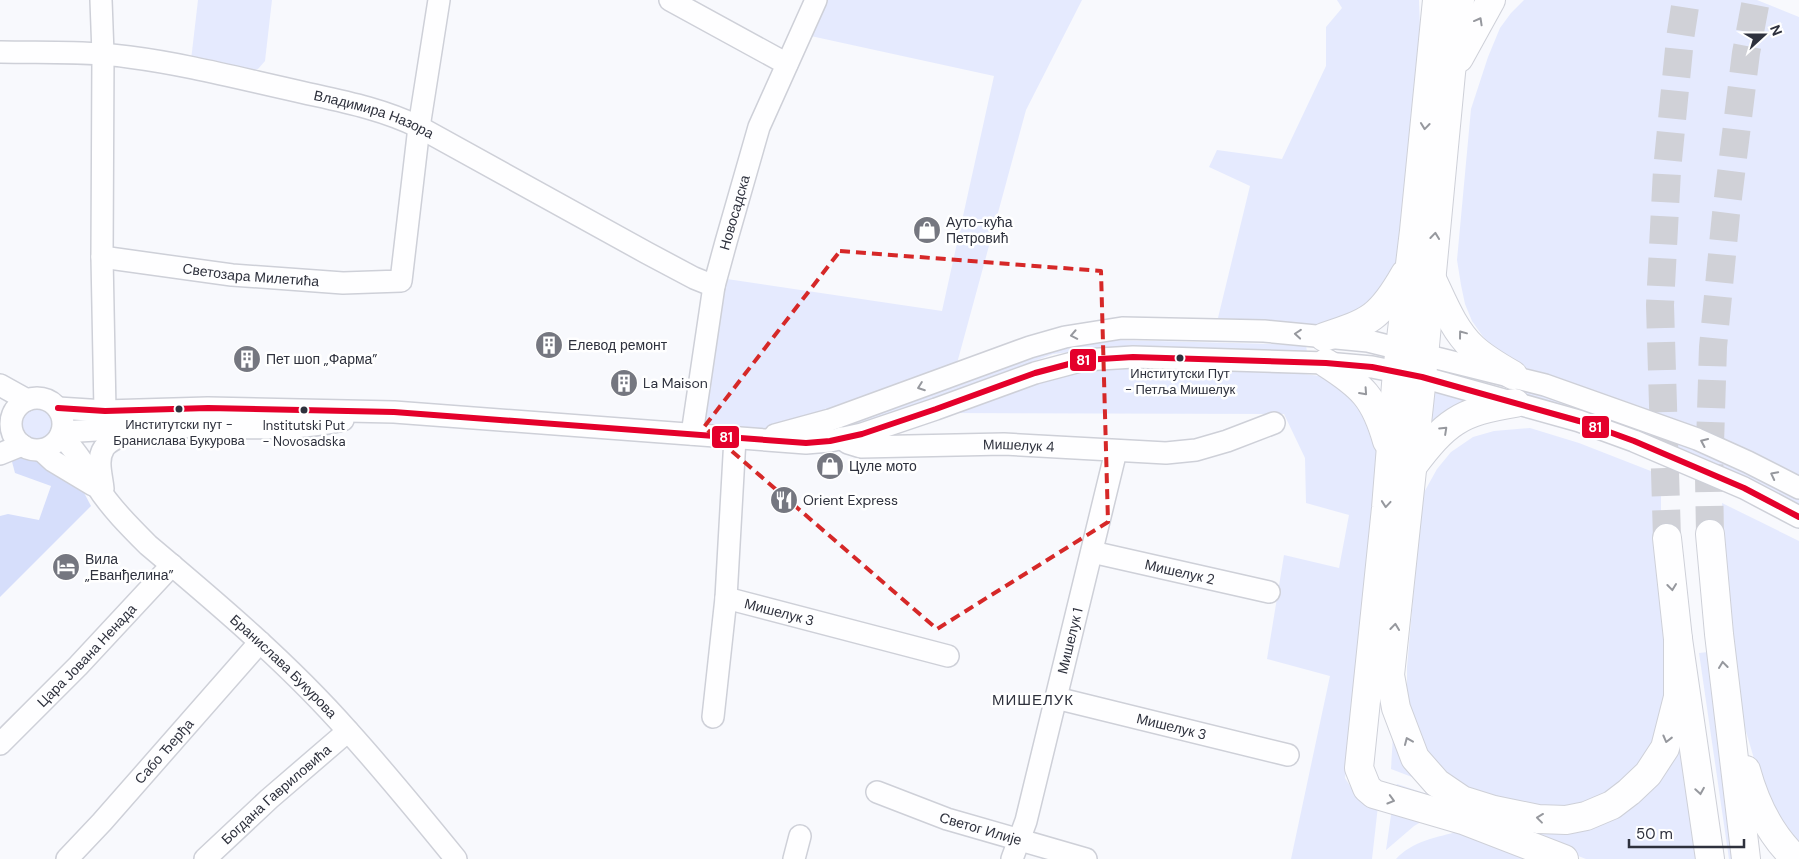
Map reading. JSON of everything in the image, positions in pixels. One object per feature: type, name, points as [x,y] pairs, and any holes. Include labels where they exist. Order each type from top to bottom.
[{"type":"main road","points":[[1428,0],[1440,75]]},
{"type":"main road","points":[[1437,0],[1440,75],[1401,461],[1390,675],[1396,708],[1415,758],[1437,782],[1462,800],[1494,810],[1538,818],[1566,820],[1586,816],[1612,805],[1648,774],[1665,748],[1678,697],[1678,639]]},
{"type":"main road","points":[[1440,75],[1460,0]]},
{"type":"main road","points":[[1440,75],[1491,0]]},
{"type":"main road","points":[[1420,272],[1395,293],[1383,309],[1325,350],[1375,406],[1384,432],[1401,461],[1359,768],[1367,788],[1374,794],[1464,820],[1564,859]]},
{"type":"main road","points":[[1420,272],[1461,334],[1474,349],[1512,375]]},
{"type":"main road","points":[[1401,461],[1428,446],[1454,420],[1487,408],[1515,403]]},
{"type":"main road","points":[[1710,534],[1719,634],[1746,859]]},
{"type":"main road","points":[[1667,538],[1678,639],[1710,859]]},
{"type":"main road","points":[[1729,713],[1750,785],[1771,831],[1796,859]]},
{"type":"street","points":[[101,0],[103,54],[102,257],[105,411]]},
{"type":"street","points":[[419,127],[439,0]]},
{"type":"street","points":[[670,0],[786,64]]},
{"type":"street","name":"Новосадска","points":[[692,434],[714,286],[759,127],[816,0]]},
{"type":"street","name":"Владимира Назора","points":[[0,52],[103,54],[128,57],[211,72],[369,107],[419,127],[654,257],[694,278],[714,286]]},
{"type":"street","name":"Светозара Милетића","points":[[102,257],[232,275],[343,283],[401,281],[419,127]]},
{"type":"street","points":[[58,408],[105,411],[208,408],[379,412],[761,439],[830,420],[1030,347],[1065,337],[1122,328],[1264,331],[1372,367],[1410,363],[1512,375],[1628,413],[1697,439],[1799,488]]},
{"type":"street","points":[[841,438],[862,434],[1035,373],[1084,360],[1133,356],[1325,350]]},
{"type":"street","points":[[1410,363],[1515,403],[1579,421],[1634,440],[1744,488],[1799,517]]},
{"type":"street","points":[[0,385],[27,400]]},
{"type":"street","points":[[0,454],[14,431],[16,408],[27,400],[41,398],[54,403],[62,415],[64,423],[62,434],[53,446],[14,431]]},
{"type":"street","points":[[62,434],[146,428],[301,427],[379,412]]},
{"type":"street","name":"Мишелук 4","points":[[761,439],[806,443],[841,438],[848,443],[861,447],[1004,444],[1166,453],[1196,450],[1227,441],[1274,423]]},
{"type":"street","points":[[101,490],[100,459],[102,449],[116,439],[146,428]]},
{"type":"street","name":"Бранислава Букурова","points":[[14,431],[53,461],[101,490]]},
{"type":"street","name":"Бранислава Букурова","points":[[62,434],[101,490],[132,529],[260,642],[348,730],[449,857]]},
{"type":"street","points":[[713,717],[726,598],[735,438]]},
{"type":"street","name":"Мишелук 1","points":[[1016,850],[1056,698],[1116,451]]},
{"type":"street","name":"Мишелук 2","points":[[1092,552],[1269,592]]},
{"type":"street","name":"Цара Јована Ненада","points":[[0,744],[78,666],[172,566]]},
{"type":"street","name":"Мишелук 3","points":[[726,598],[948,656]]},
{"type":"street","name":"Сабо Ђерђа","points":[[66,859],[102,822],[260,642]]},
{"type":"street","name":"Мишелук 3","points":[[1056,698],[1288,755]]},
{"type":"street","name":"Богдана Гавриловића","points":[[205,859],[269,799],[348,730]]},
{"type":"street","name":"Светог Илије","points":[[877,792],[947,819],[1016,850],[1086,859]]},
{"type":"street","points":[[794,859],[800,836]]},
{"type":"highlighted area","points":[[840,251],[1101,271],[1108,522],[937,629],[704,427]]},
{"type":"shaded area","points":[[198,0],[272,0],[265,61],[258,69],[248,72],[191,60]]},
{"type":"shaded area","points":[[812,0],[1082,0],[1026,110],[956,367],[759,433],[697,428],[720,278],[942,311],[994,76],[797,33]]},
{"type":"shaded area","points":[[1337,0],[1419,0],[1422,82],[1406,253],[1393,285],[1348,327],[1217,322],[1250,186],[1209,167],[1217,150],[1282,159],[1326,66],[1326,27],[1342,8]]},
{"type":"shaded area","points":[[1524,0],[1757,0],[1799,17],[1799,483],[1748,456],[1639,406],[1522,367],[1498,352],[1484,338],[1472,321],[1465,304],[1457,260],[1471,109],[1488,57],[1500,28]]},
{"type":"shaded area","points":[[1114,340],[1306,345],[1307,352],[1114,347],[1053,354],[838,432],[836,427],[1053,348]]},
{"type":"shaded area","points":[[1106,367],[1263,369],[1328,377],[1359,401],[1382,444],[1345,778],[1354,792],[1378,806],[1372,859],[1291,859],[1330,676],[1267,659],[1284,555],[1339,568],[1349,515],[1306,503],[1305,458],[1284,414],[945,413],[1040,382]]},
{"type":"shaded area","points":[[1523,388],[1698,451],[1799,499],[1799,506],[1764,487],[1638,432],[1521,394]]},
{"type":"shaded area","points":[[1431,391],[1481,401],[1423,438]]},
{"type":"shaded area","points":[[38,404],[50,410],[56,422],[50,434],[38,440],[26,434],[20,422],[26,410]]},
{"type":"shaded area","points":[[1530,428],[1579,443],[1661,475],[1661,547],[1671,699],[1641,771],[1583,809],[1497,804],[1441,777],[1412,730],[1407,702],[1407,667],[1422,496],[1437,469],[1451,452],[1473,437],[1494,431]]},
{"type":"shaded area","points":[[27,456],[41,460],[80,485],[91,506],[0,597],[0,516],[8,514],[39,520],[51,486],[15,473],[11,458]]},
{"type":"shaded area","points":[[1722,503],[1799,541],[1799,850],[1781,825],[1760,779],[1739,708]]},
{"type":"shaded area","points":[[1708,652],[1737,859],[1729,859],[1699,653]]},
{"type":"shaded area","points":[[1394,718],[1425,782],[1391,769]]},
{"type":"shaded area","points":[[1679,745],[1696,859],[1586,859],[1532,838],[1395,793],[1397,784],[1531,828],[1582,827]]},
{"type":"shaded area","points":[[1392,808],[1428,818],[1414,826],[1386,850]]},
{"type":"shaded area","points":[[1460,831],[1543,859],[1396,859],[1417,844]]},
{"type":"tunnel","points":[[1667,538],[1660,305],[1667,170],[1680,39],[1686,0]]},
{"type":"tunnel","points":[[1710,534],[1709,477],[1713,347],[1726,214],[1746,53],[1756,0]]},
{"type":"transit line","name":"81","points":[[58,408],[105,411],[208,408],[394,412],[806,443],[830,441],[862,434],[1035,373],[1084,360],[1133,357],[1326,363],[1372,367],[1422,377],[1579,421],[1634,441],[1744,488],[1799,517]]},
{"type":"place","name":"Ауто-кућа Петровић","points":[[927,230]]},
{"type":"place","name":"Елевод ремонт","points":[[549,345]]},
{"type":"place","name":"Институтски Пут - Петља Мишелук","points":[[1180,358]]},
{"type":"place","name":"Пет шоп „Фарма”","points":[[247,359]]},
{"type":"place","name":"La Maison","points":[[624,383]]},
{"type":"place","name":"Институтски пут - Бранислава Букурова","points":[[179,409]]},
{"type":"place","name":"Institutski Put - Novosadska","points":[[304,410]]},
{"type":"place","name":"Цуле мото","points":[[830,466]]},
{"type":"place","name":"Orient Express","points":[[784,500]]},
{"type":"place","name":"Вила „Еванђелина”","points":[[66,567]]},
{"type":"district","name":"МИШЕЛУК","points":[[1033,700]]}]
